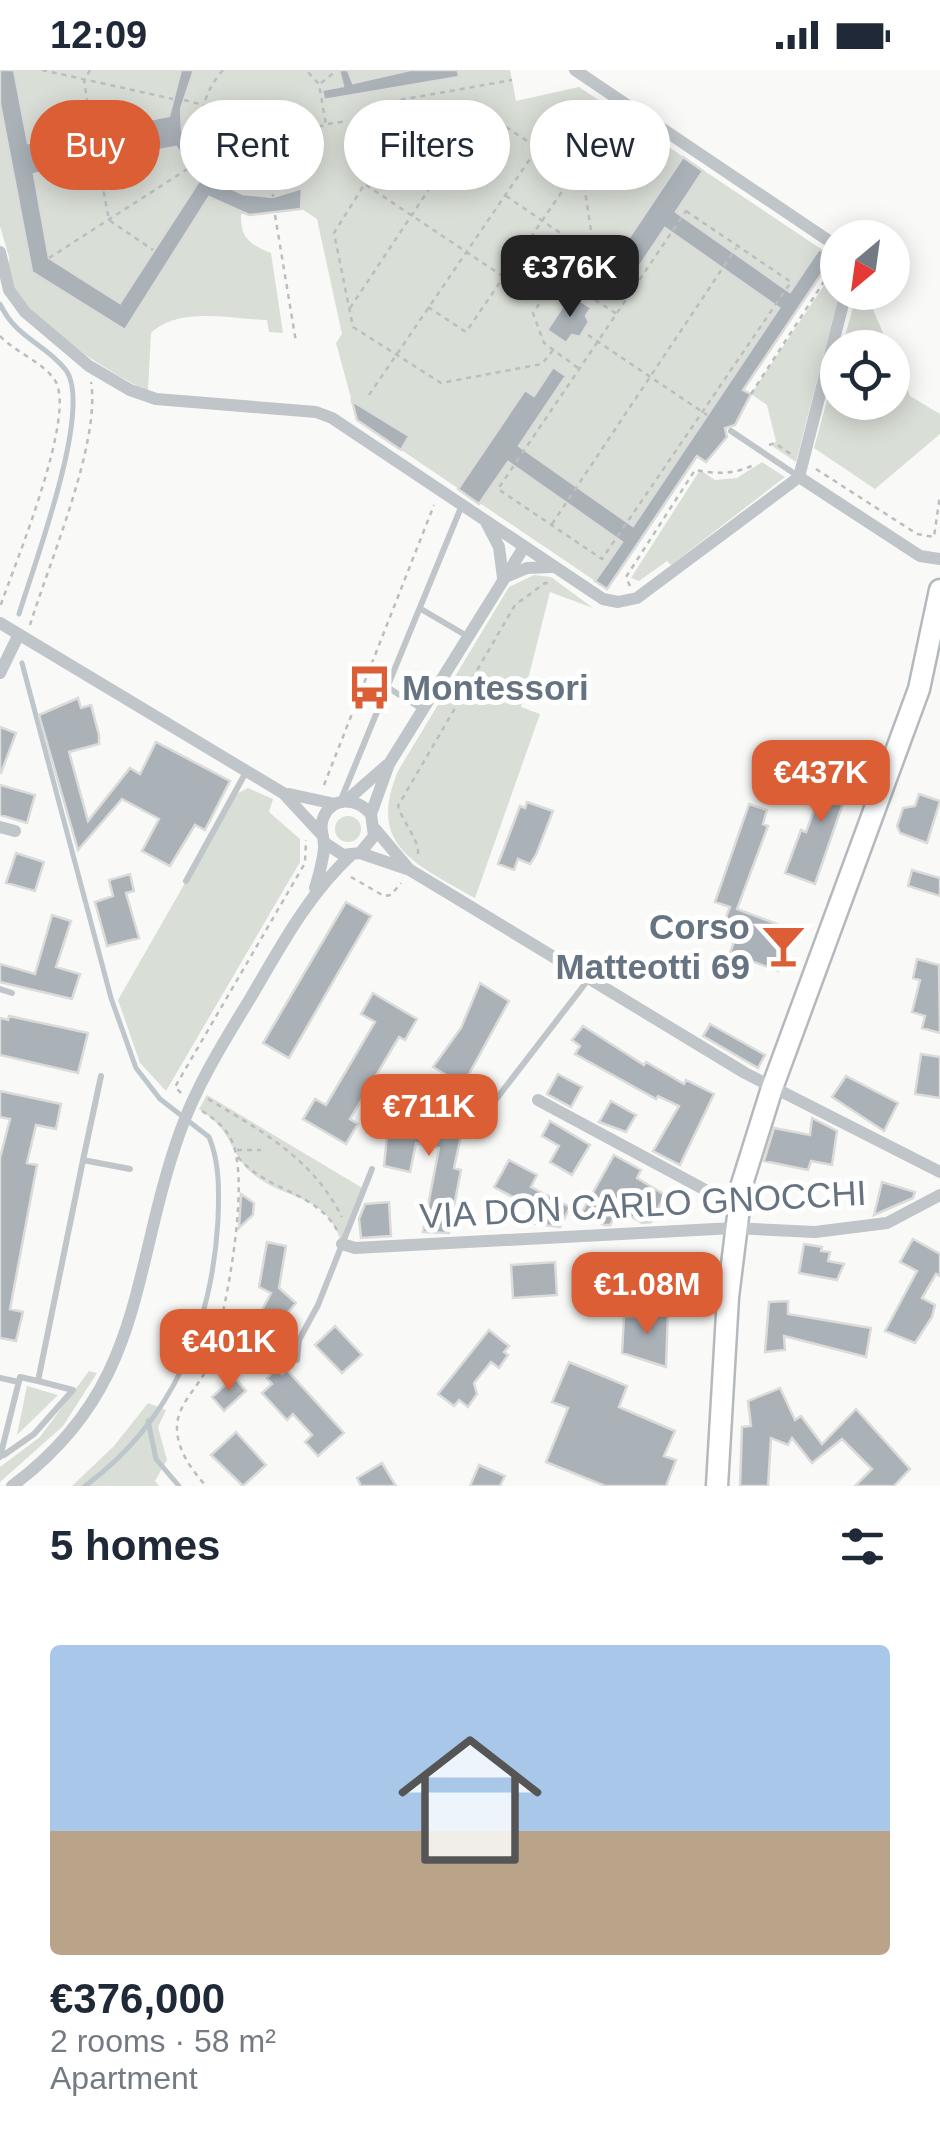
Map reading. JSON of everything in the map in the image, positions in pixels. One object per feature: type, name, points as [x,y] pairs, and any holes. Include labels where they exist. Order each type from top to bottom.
[{"type":"main road","points":[[718,1486],[736,1218],[772,1088],[882,799],[919,689],[940,590]]},
{"type":"street","points":[[575,70],[820,235]]},
{"type":"street","points":[[0,252],[9,290],[26,312],[89,366],[156,399],[316,412],[351,428],[603,599],[618,602],[636,598],[799,477],[842,310]]},
{"type":"street","points":[[799,477],[920,556],[940,559]]},
{"type":"street","points":[[485,520],[499,547],[504,578]]},
{"type":"street","points":[[371,814],[388,764],[524,547]]},
{"type":"street","points":[[504,578],[526,568],[554,566]]},
{"type":"street","points":[[0,622],[283,792],[336,852],[410,869],[772,1088],[940,1172]]},
{"type":"street","points":[[0,672],[22,636]]},
{"type":"street","points":[[314,890],[323,817],[388,764]]},
{"type":"street","points":[[283,792],[360,804],[410,869]]},
{"type":"street","points":[[0,826],[15,832]]},
{"type":"street","points":[[12,1486],[83,1420],[111,1372],[132,1314],[164,1180],[194,1101],[314,890],[371,843],[376,829]]},
{"type":"street","points":[[538,1100],[736,1218]]},
{"type":"street","name":"VIA DON CARLO GNOCCHI","points":[[343,1241],[356,1248],[736,1218],[778,1233],[887,1222],[940,1195]]},
{"type":"lane","points":[[732,431],[799,477]]},
{"type":"lane","points":[[340,802],[462,504]]},
{"type":"lane","points":[[422,609],[467,636]]},
{"type":"lane","points":[[387,687],[422,709]]},
{"type":"lane","points":[[186,882],[247,770]]},
{"type":"lane","points":[[438,1094],[480,1113],[486,1111],[590,979]]},
{"type":"lane","points":[[0,989],[12,993]]},
{"type":"lane","points":[[38,1381],[102,1076]]},
{"type":"lane","points":[[83,1160],[130,1169]]},
{"type":"lane","points":[[297,1360],[299,1340],[372,1170]]},
{"type":"lane","points":[[20,1377],[73,1390],[34,1434],[2,1456],[20,1377]]},
{"type":"lane","points":[[0,1378],[19,1382]]},
{"type":"path","points":[[42,70],[172,99]]},
{"type":"path","points":[[87,100],[84,80],[90,70]]},
{"type":"path","points":[[208,100],[223,70]]},
{"type":"path","points":[[306,70],[320,84],[326,125],[344,121]]},
{"type":"path","points":[[320,84],[336,71]]},
{"type":"path","points":[[400,100],[512,80]]},
{"type":"path","points":[[369,395],[530,158]]},
{"type":"path","points":[[50,258],[180,174]]},
{"type":"path","points":[[103,190],[109,220],[154,250]]},
{"type":"path","points":[[273,190],[274,197]]},
{"type":"path","points":[[361,190],[334,233],[353,327],[441,383],[542,364],[553,350]]},
{"type":"path","points":[[374,190],[540,301]]},
{"type":"path","points":[[350,310],[429,190]]},
{"type":"path","points":[[428,307],[466,332],[563,190]]},
{"type":"path","points":[[585,190],[599,282],[589,296]]},
{"type":"path","points":[[505,196],[595,257]]},
{"type":"path","points":[[686,211],[738,246],[791,282],[602,560],[498,488],[686,211]]},
{"type":"path","points":[[275,215],[296,342]]},
{"type":"path","points":[[551,525],[738,246]]},
{"type":"path","points":[[751,394],[820,288]]},
{"type":"path","points":[[580,368],[544,342],[533,313],[546,292],[580,291],[617,314]]},
{"type":"path","points":[[588,335],[705,413]]},
{"type":"path","points":[[0,336],[54,378],[62,398],[53,450],[0,609]]},
{"type":"path","points":[[22,636],[84,453],[95,404],[89,366]]},
{"type":"path","points":[[770,445],[774,443],[804,461],[917,534],[934,537],[940,495]]},
{"type":"path","points":[[630,586],[626,578],[695,470],[712,476],[732,474],[758,460]]},
{"type":"path","points":[[320,791],[330,778],[440,489]]},
{"type":"path","points":[[341,880],[349,876],[384,896],[392,895],[410,869],[418,844],[402,822],[398,806],[515,605],[545,583],[555,584]]},
{"type":"path","points":[[301,829],[306,839],[305,863],[174,1087],[226,1129],[236,1153],[264,1181],[314,1203],[332,1221],[343,1241]]},
{"type":"path","points":[[194,1101],[290,1148],[335,1204],[343,1241]]},
{"type":"path","points":[[236,1153],[261,1150]]},
{"type":"path","points":[[206,1486],[179,1446],[177,1422],[207,1368],[225,1304],[236,1226],[236,1153]]},
{"type":"shaded area","points":[[0,70],[510,70],[516,101],[579,87],[598,100],[530,100],[530,190],[670,190],[670,148],[820,248],[820,276],[607,589],[357,420],[336,343],[342,334],[317,219],[302,209],[241,214],[248,240],[271,253],[283,333],[269,332],[267,320],[176,319],[151,333],[148,391],[109,370],[56,332],[8,287],[9,257],[0,226]]},
{"type":"shaded area","points":[[820,291],[820,310],[835,310],[830,330],[820,330],[820,369],[796,462],[772,446],[776,441],[767,405],[751,394]]},
{"type":"shaded area","points":[[852,310],[873,310],[882,330],[847,330]]},
{"type":"shaded area","points":[[910,396],[940,414],[940,434],[875,489],[814,448],[822,420],[910,420]]},
{"type":"shaded area","points":[[762,462],[785,477],[671,565],[667,561],[639,581],[631,578],[700,470],[715,480],[737,478]]},
{"type":"shaded area","points":[[534,575],[551,577],[593,608],[550,592],[521,707],[540,714],[475,898],[417,863],[403,850],[393,836],[388,818],[390,797],[398,771],[509,587]]},
{"type":"shaded area","points":[[248,788],[273,799],[269,812],[300,839],[300,862],[166,1091],[140,1063],[118,1000],[236,794]]},
{"type":"shaded area","points":[[348,816],[357,820],[361,829],[357,838],[348,842],[339,838],[335,829],[339,820]]},
{"type":"shaded area","points":[[207,1095],[364,1189],[342,1244],[335,1227],[316,1206],[266,1183],[245,1166],[219,1126],[199,1109]]},
{"type":"shaded area","points":[[89,1371],[97,1373],[63,1426],[0,1482],[0,1467],[40,1437]]},
{"type":"shaded area","points":[[27,1386],[58,1395],[17,1435]]},
{"type":"shaded area","points":[[148,1403],[166,1410],[158,1427],[167,1460],[155,1481],[159,1486],[72,1486],[114,1446]]},
{"type":"building","points":[[0,70],[14,70],[30,143],[30,190],[37,190],[49,258],[120,303],[193,190],[235,190],[273,197],[302,190],[301,209],[249,215],[209,197],[125,330],[32,272],[0,104]]},
{"type":"building","points":[[181,70],[194,70],[184,100],[180,100],[180,153],[176,147],[160,150],[160,118],[169,116]]},
{"type":"building","points":[[339,70],[348,70],[353,83],[410,70],[458,70],[459,77],[324,100],[322,90],[343,86]]},
{"type":"building","points":[[683,157],[703,171],[676,212],[790,292],[819,249],[820,276],[743,390],[751,394],[735,425],[725,428],[727,437],[706,462],[697,456],[607,589],[595,581],[622,542],[508,462],[479,504],[458,489],[525,390],[534,396],[553,367],[566,376],[519,446],[633,526],[779,308],[665,228],[619,297],[606,288],[625,259],[618,254],[661,190],[670,190],[670,176]]},
{"type":"building","points":[[571,294],[591,308],[586,316],[589,322],[580,337],[572,335],[566,343],[547,330]]},
{"type":"building","points":[[352,401],[409,436],[401,450],[357,420]]},
{"type":"building","points":[[78,698],[81,708],[91,705],[99,735],[99,744],[69,752],[88,821],[130,768],[140,774],[156,742],[230,781],[205,830],[195,825],[170,866],[142,851],[159,819],[122,799],[78,850],[39,715]]},
{"type":"building","points":[[0,727],[16,733],[1,773],[0,773]]},
{"type":"building","points":[[832,761],[855,769],[815,884],[785,873],[801,830],[806,832]]},
{"type":"building","points":[[0,785],[35,795],[27,823],[0,815]]},
{"type":"building","points":[[919,794],[940,801],[927,843],[900,833],[897,826],[903,808],[915,806]]},
{"type":"building","points":[[527,802],[553,811],[536,855],[530,864],[518,859],[514,870],[498,864],[520,806],[525,808]]},
{"type":"building","points":[[749,804],[767,810],[763,824],[768,826],[737,909],[793,930],[778,971],[730,953],[736,936],[721,930],[730,907],[715,902]]},
{"type":"building","points":[[16,853],[44,862],[35,891],[6,883]]},
{"type":"building","points":[[912,870],[940,878],[940,896],[908,886]]},
{"type":"building","points":[[130,874],[134,891],[126,893],[139,938],[107,946],[95,902],[113,896],[109,880]]},
{"type":"building","points":[[346,902],[371,916],[289,1058],[263,1043]]},
{"type":"building","points":[[52,915],[71,921],[56,967],[80,974],[72,999],[0,982],[0,964],[35,974]]},
{"type":"building","points":[[917,959],[939,965],[940,1033],[922,1028],[925,1016],[912,1012],[920,980],[913,978]]},
{"type":"building","points":[[480,983],[509,1001],[463,1085],[433,1067],[461,1028]]},
{"type":"building","points":[[373,993],[417,1019],[405,1040],[399,1037],[350,1119],[358,1124],[346,1144],[303,1119],[315,1099],[326,1105],[375,1022],[361,1014]]},
{"type":"building","points":[[9,1016],[88,1033],[78,1073],[0,1055],[0,1018],[8,1020]]},
{"type":"building","points":[[710,1024],[765,1055],[758,1068],[703,1036]]},
{"type":"building","points":[[583,1026],[644,1065],[646,1062],[684,1084],[686,1080],[714,1094],[680,1165],[653,1151],[679,1106],[658,1096],[656,1099],[575,1054],[580,1046],[572,1040]]},
{"type":"building","points":[[921,1054],[940,1057],[940,1098],[915,1094]]},
{"type":"building","points":[[558,1074],[582,1087],[571,1107],[547,1094]]},
{"type":"building","points":[[846,1076],[898,1103],[884,1131],[832,1097]]},
{"type":"building","points":[[0,1091],[61,1104],[56,1129],[36,1125],[27,1163],[37,1165],[10,1309],[23,1312],[16,1341],[0,1338],[0,1158],[10,1119],[0,1117]]},
{"type":"building","points":[[611,1101],[636,1115],[626,1132],[599,1122]]},
{"type":"building","points":[[398,1108],[445,1118],[447,1109],[465,1117],[454,1168],[461,1170],[449,1233],[423,1232],[439,1148],[416,1143],[410,1172],[384,1166],[387,1136]]},
{"type":"building","points":[[812,1118],[837,1131],[832,1165],[811,1161],[808,1170],[764,1161],[774,1128],[810,1135]]},
{"type":"building","points":[[550,1121],[590,1145],[572,1175],[550,1162],[559,1146],[542,1136]]},
{"type":"building","points":[[614,1155],[641,1170],[637,1178],[665,1195],[651,1222],[642,1223],[619,1209],[610,1225],[604,1225],[582,1212]]},
{"type":"building","points":[[509,1160],[537,1175],[531,1187],[570,1207],[560,1227],[535,1224],[541,1212],[494,1187]]},
{"type":"building","points":[[882,1182],[915,1192],[913,1198],[874,1215]]},
{"type":"building","points":[[241,1194],[254,1203],[253,1215],[239,1228]]},
{"type":"building","points":[[389,1202],[391,1236],[361,1238],[359,1219],[365,1204]]},
{"type":"building","points":[[913,1239],[940,1254],[940,1276],[936,1274],[922,1298],[935,1305],[932,1317],[915,1343],[885,1331],[917,1271],[900,1262]]},
{"type":"building","points":[[267,1242],[286,1246],[279,1288],[296,1303],[275,1328],[260,1314],[271,1293],[259,1287]]},
{"type":"building","points":[[804,1244],[822,1247],[821,1251],[830,1252],[828,1261],[844,1264],[837,1280],[799,1273]]},
{"type":"building","points":[[625,1257],[627,1291],[584,1294],[581,1260]]},
{"type":"building","points":[[555,1262],[557,1295],[513,1298],[511,1265]]},
{"type":"building","points":[[788,1301],[788,1314],[871,1328],[866,1357],[784,1336],[785,1350],[765,1352],[769,1302]]},
{"type":"building","points":[[650,1309],[668,1310],[666,1367],[622,1353],[624,1316],[649,1317]]},
{"type":"building","points":[[335,1326],[362,1355],[342,1373],[315,1345]]},
{"type":"building","points":[[489,1330],[509,1346],[504,1352],[508,1355],[499,1368],[491,1362],[474,1383],[477,1394],[468,1407],[459,1400],[454,1406],[438,1394]]},
{"type":"building","points":[[569,1362],[627,1386],[619,1407],[675,1431],[664,1456],[676,1460],[666,1486],[605,1486],[546,1462],[568,1408],[552,1402]]},
{"type":"building","points":[[276,1369],[282,1374],[287,1370],[344,1433],[318,1456],[305,1442],[312,1435],[293,1414],[287,1420],[262,1393],[272,1384],[267,1378]]},
{"type":"building","points":[[234,1377],[246,1391],[224,1411],[212,1397]]},
{"type":"building","points":[[780,1388],[795,1420],[801,1416],[822,1444],[856,1409],[910,1469],[894,1486],[855,1486],[872,1469],[842,1439],[812,1463],[792,1438],[788,1445],[771,1438],[768,1486],[740,1486],[742,1427],[751,1426],[748,1401]]},
{"type":"building","points":[[236,1432],[266,1465],[243,1486],[211,1455]]},
{"type":"building","points":[[382,1463],[396,1486],[361,1486],[357,1478]]},
{"type":"building","points":[[479,1465],[505,1476],[500,1486],[470,1486]]},
{"type":"waterway","points":[[0,304],[14,325],[65,369],[72,388],[67,450],[19,614]]},
{"type":"waterway","points":[[22,663],[111,998],[136,1068],[160,1099],[209,1137],[218,1178],[218,1220],[207,1297],[182,1369],[142,1432],[85,1486]]},
{"type":"waterway","points":[[148,1421],[156,1459],[179,1486]]},
{"type":"place","name":"Montessori","points":[[369,687]]},
{"type":"place","name":"Corso Matteotti 69","points":[[783,946]]}]
